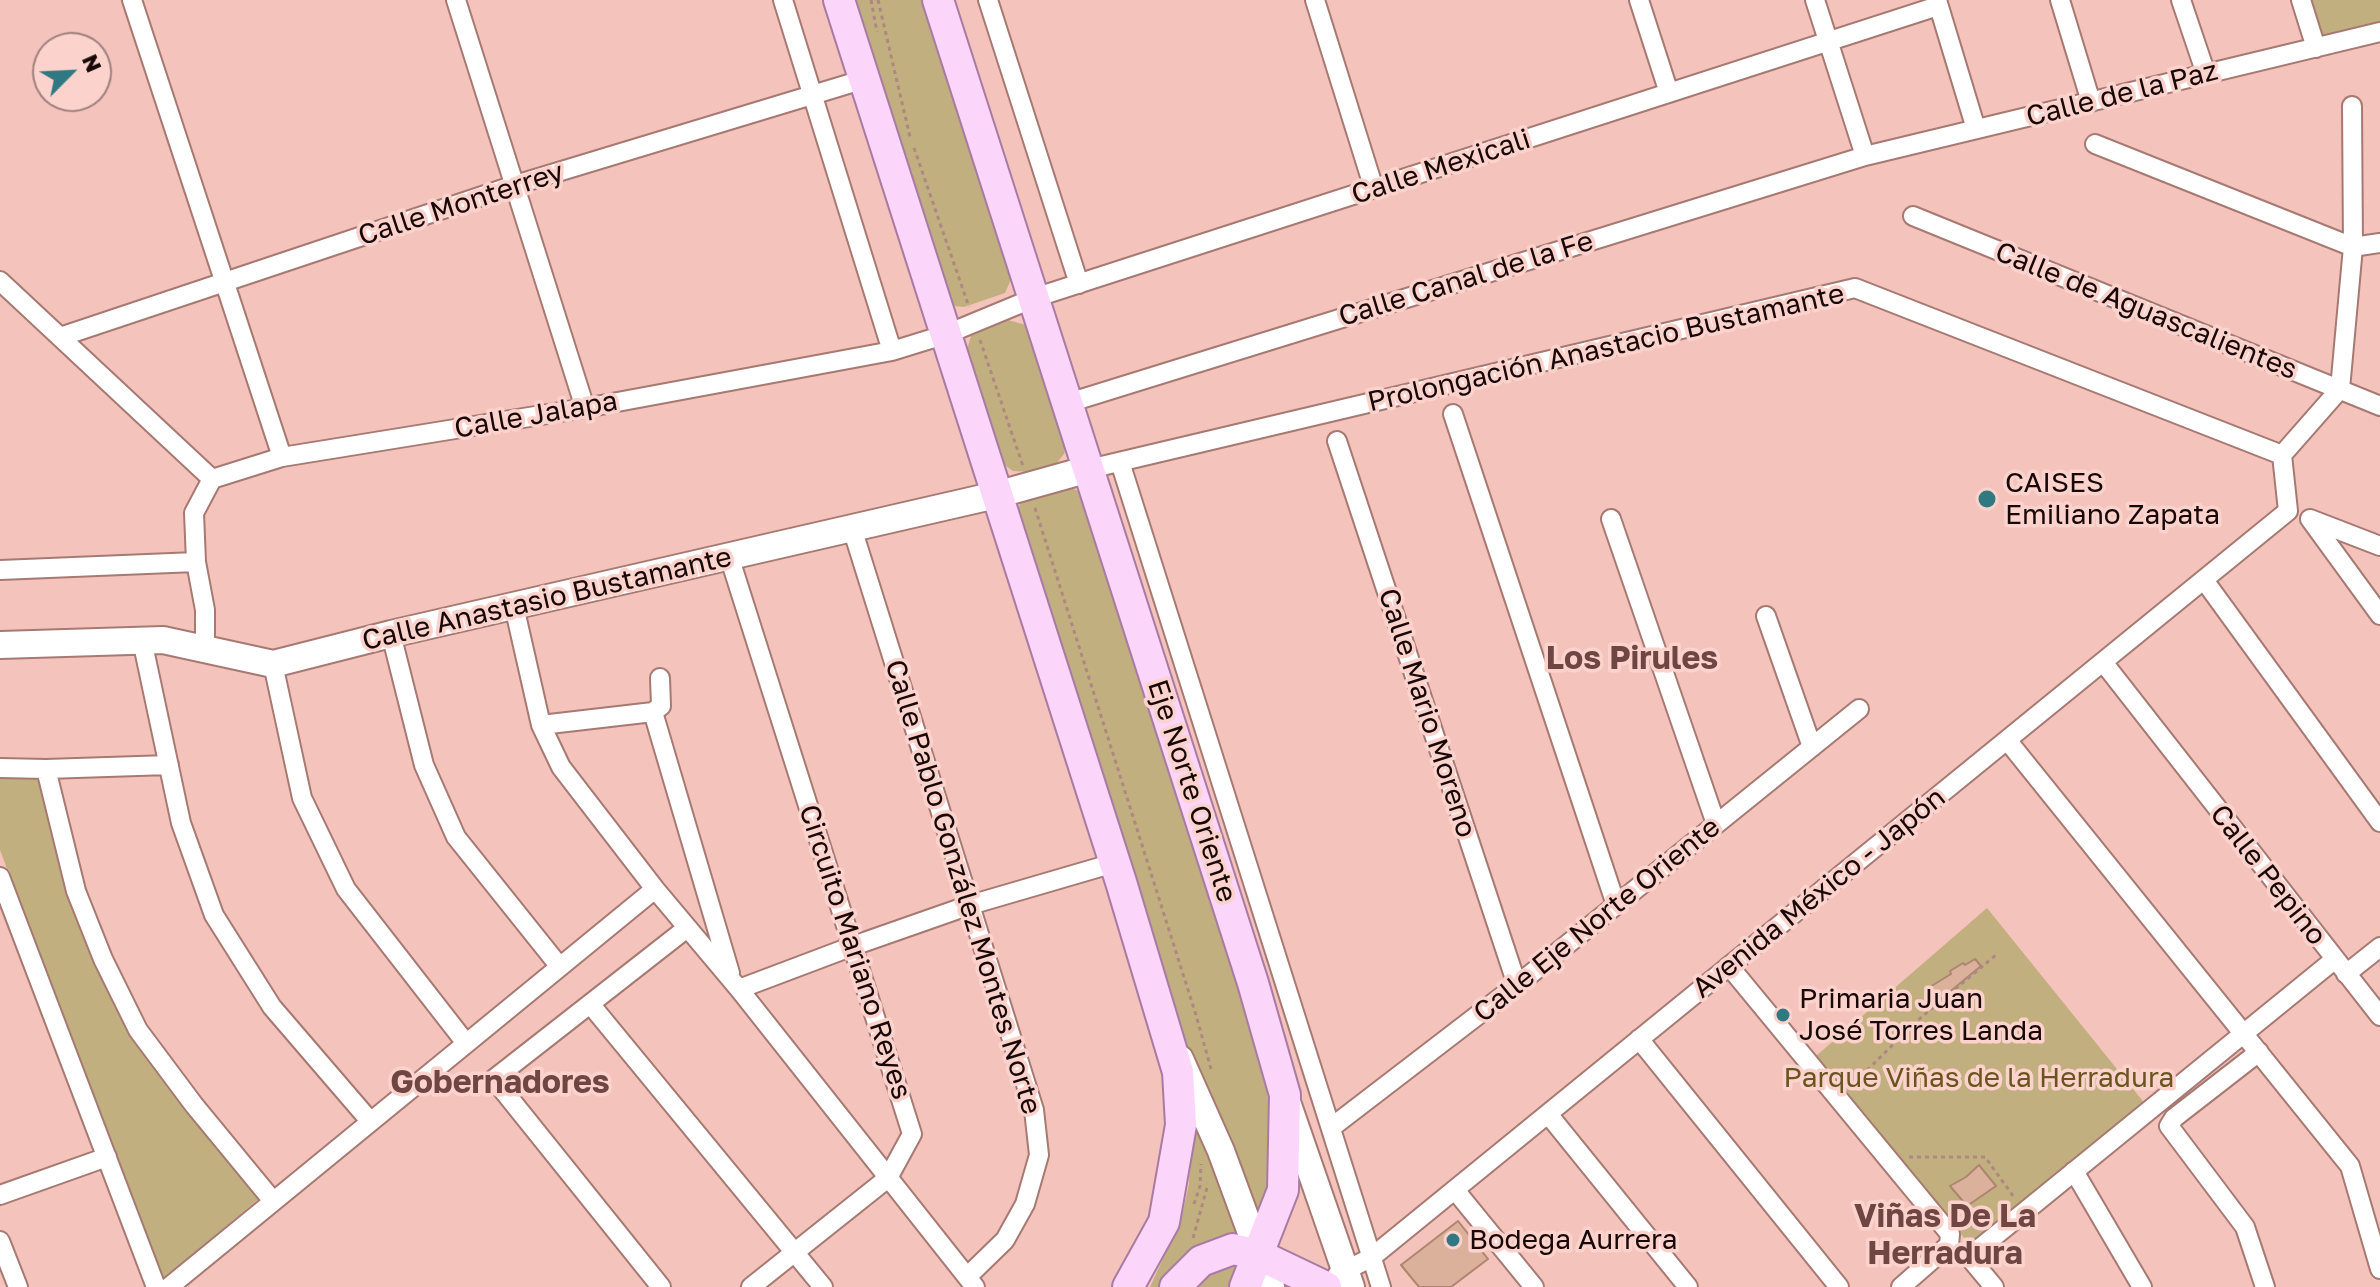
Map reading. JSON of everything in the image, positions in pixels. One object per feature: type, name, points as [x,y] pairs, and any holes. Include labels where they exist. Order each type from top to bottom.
[{"type":"main road","points":[[839,0],[865,79],[960,329],[996,495],[1178,1072],[1181,1125],[1164,1222],[1128,1287]]},
{"type":"main road","name":"Eje Norte Oriente","points":[[938,0],[1253,983],[1285,1095],[1283,1190],[1245,1287]]},
{"type":"main road","points":[[1175,1287],[1201,1261],[1233,1249],[1259,1255],[1333,1283]]},
{"type":"street","points":[[132,0],[282,457]]},
{"type":"street","points":[[456,0],[585,408]]},
{"type":"street","points":[[783,0],[892,351]]},
{"type":"street","points":[[988,0],[1079,284]]},
{"type":"street","points":[[1315,0],[1374,189]]},
{"type":"street","points":[[1639,0],[1669,93]]},
{"type":"street","points":[[1815,0],[1865,156]]},
{"type":"street","points":[[2060,0],[2091,102]]},
{"type":"street","points":[[2181,0],[2206,74]]},
{"type":"street","points":[[2301,0],[2316,48]]},
{"type":"street","points":[[1938,3],[1976,129]]},
{"type":"street","name":"Calle Mexicali","points":[[960,329],[1034,298],[1828,42],[1938,3]]},
{"type":"street","name":"Calle de la Paz","points":[[1865,156],[2380,32]]},
{"type":"street","name":"Calle Monterrey","points":[[60,337],[515,185],[865,79]]},
{"type":"street","points":[[2352,106],[2353,247],[2340,389],[2282,455],[2288,511],[2380,546]]},
{"type":"street","points":[[2095,144],[2353,247],[2380,243]]},
{"type":"street","name":"Calle Canal de la Fe","points":[[1068,403],[1865,156]]},
{"type":"street","name":"Calle de Aguascalientes","points":[[1913,216],[2380,406]]},
{"type":"street","points":[[0,281],[212,479],[194,513],[196,562],[205,610],[205,649]]},
{"type":"street","name":"Prolongación Anastacio Bustamante","points":[[1089,469],[1855,288],[2282,455]]},
{"type":"street","name":"Calle Jalapa","points":[[212,479],[282,457],[585,408],[892,351],[960,329]]},
{"type":"street","points":[[1453,414],[1616,905]]},
{"type":"street","name":"Calle Mario Moreno","points":[[1337,441],[1517,985]]},
{"type":"street","name":"Eje Norte Oriente","points":[[1120,462],[1381,1287]]},
{"type":"street","name":"Calle Anastasio Bustamante","points":[[0,645],[163,640],[273,664],[996,495],[1089,469]]},
{"type":"street","name":"Avenida México - Japón","points":[[1333,1283],[1372,1257],[1455,1190],[2288,511]]},
{"type":"street","points":[[1611,519],[1716,824]]},
{"type":"street","points":[[2310,519],[2380,615]]},
{"type":"street","name":"Calle Pablo González Montes Norte","points":[[852,528],[1034,1110],[1039,1155],[1025,1204],[1005,1240],[971,1282]]},
{"type":"street","name":"Circuito Mariano Reyes","points":[[729,556],[912,1134],[888,1178],[751,1287]]},
{"type":"street","points":[[0,570],[196,562]]},
{"type":"street","points":[[2204,580],[2380,822]]},
{"type":"street","points":[[514,606],[541,725],[561,767],[655,889],[736,985],[971,1282]]},
{"type":"street","points":[[1766,616],[1812,747]]},
{"type":"street","points":[[391,634],[424,765],[456,837],[560,967]]},
{"type":"street","points":[[142,640],[181,823],[214,915],[272,1007],[370,1121]]},
{"type":"street","name":"Calle Pepino","points":[[1994,1287],[1969,1257],[2149,1110],[2340,967],[2103,662]]},
{"type":"street","points":[[273,664],[302,798],[346,889],[465,1042]]},
{"type":"street","points":[[541,725],[653,712],[661,706],[660,678]]},
{"type":"street","name":"Calle Eje Norte Oriente","points":[[1332,1127],[1517,985],[1859,709]]},
{"type":"street","points":[[653,712],[736,985]]},
{"type":"street","points":[[2007,740],[2350,1166],[2380,1269]]},
{"type":"street","points":[[0,768],[169,765]]},
{"type":"street","points":[[46,769],[76,891],[103,959],[138,1030],[194,1105],[273,1201]]},
{"type":"street","points":[[736,985],[970,905],[1114,863]]},
{"type":"street","points":[[0,877],[156,1287]]},
{"type":"street","points":[[169,1287],[655,889]]},
{"type":"street","points":[[661,1287],[494,1079],[687,928]]},
{"type":"street","points":[[2380,947],[2340,967],[2380,1016]]},
{"type":"street","points":[[1729,966],[1950,1234],[1949,1245],[1901,1287]]},
{"type":"street","points":[[591,1005],[823,1287]]},
{"type":"street","points":[[1167,1031],[1221,1151],[1271,1287]]},
{"type":"street","points":[[1639,1039],[1839,1287]]},
{"type":"street","points":[[2259,1052],[2174,1118],[2169,1126],[2245,1227],[2265,1287]]},
{"type":"street","points":[[1285,1095],[1333,1283]]},
{"type":"street","points":[[1548,1114],[1688,1287]]},
{"type":"street","points":[[0,1195],[107,1157]]},
{"type":"street","points":[[2074,1171],[2142,1287]]},
{"type":"street","points":[[1455,1190],[1534,1287]]},
{"type":"street","points":[[0,1241],[18,1287]]},
{"type":"path","points":[[878,0],[960,329],[1005,415],[1023,467]]},
{"type":"path","points":[[1845,1092],[1918,1020],[1996,955]]},
{"type":"path","points":[[1886,1157],[1985,1157],[2025,1212]]},
{"type":"green space","points":[[852,0],[923,0],[1012,277],[1005,293],[964,307],[955,306],[946,294]]},
{"type":"green space","points":[[2309,0],[2380,0],[2380,22],[2320,36]]},
{"type":"green space","points":[[1008,320],[1026,325],[1031,333],[1067,441],[1064,454],[1056,464],[1031,472],[1013,471],[999,461],[966,353],[971,336]]},
{"type":"green space","points":[[1065,485],[1080,492],[1085,502],[1225,943],[1267,1093],[1272,1120],[1269,1178],[1264,1203],[1233,1287],[1150,1287],[1181,1220],[1189,1184],[1193,1108],[1016,511],[1024,498]]},
{"type":"green space","points":[[37,777],[70,900],[102,979],[131,1033],[262,1196],[161,1282],[0,850],[0,778]]},
{"type":"green space","name":"Parque Viñas de la Herradura","points":[[1987,908],[2146,1105],[1970,1245],[1816,1056]]},
{"type":"building","points":[[1975,959],[1981,966],[1935,1004],[1925,990],[1951,974],[1950,971]]},
{"type":"building","points":[[1979,1165],[1996,1186],[1967,1206],[1950,1186]]},
{"type":"building","name":"Bodega Aurrera","points":[[1458,1221],[1488,1259],[1451,1287],[1419,1287],[1401,1265]]},
{"type":"place","name":"CAISES Emiliano Zapata","points":[[1987,499]]},
{"type":"place","name":"Primaria Juan José Torres Landa","points":[[1783,1015]]},
{"type":"place","name":"Bodega Aurrera","points":[[1453,1240]]},
{"type":"district","name":"Los Pirules","points":[[1632,659]]},
{"type":"district","name":"Gobernadores","points":[[500,1083]]},
{"type":"district","name":"Viñas De La Herradura","points":[[1945,1236]]}]
